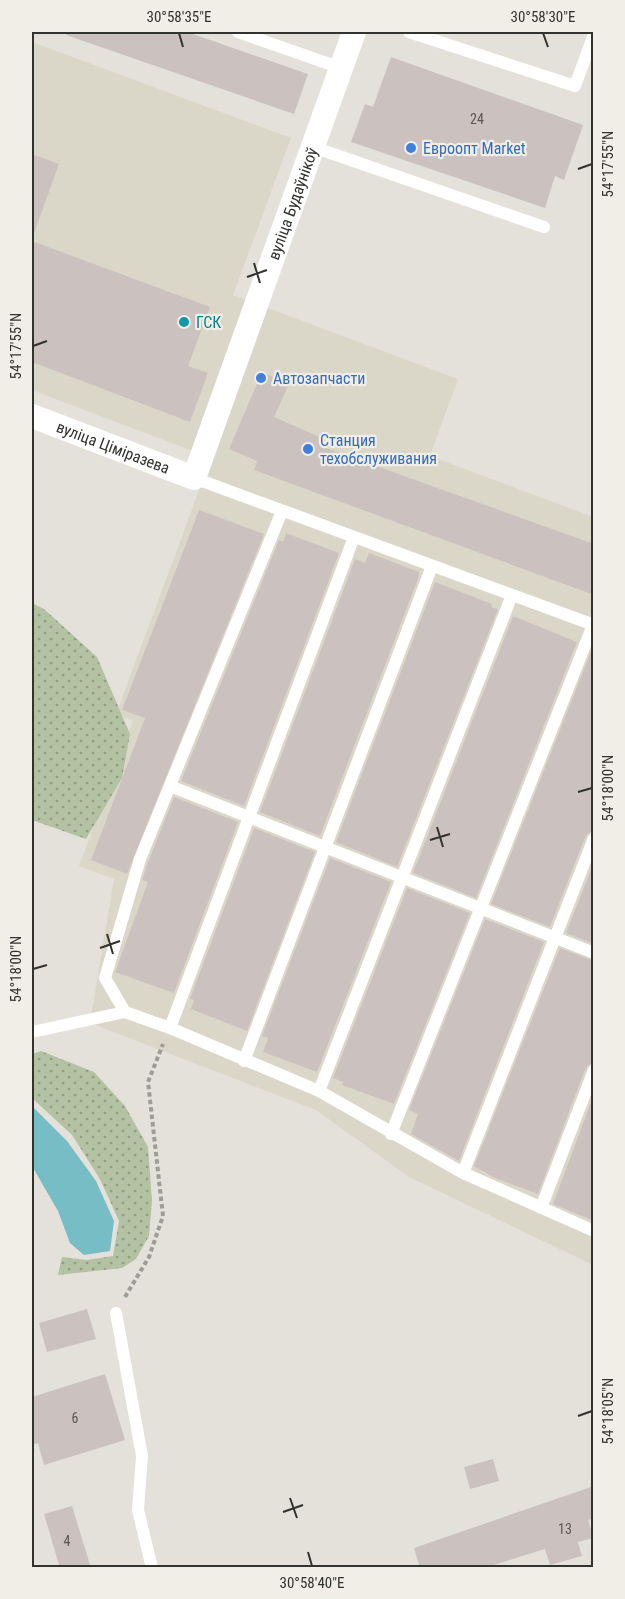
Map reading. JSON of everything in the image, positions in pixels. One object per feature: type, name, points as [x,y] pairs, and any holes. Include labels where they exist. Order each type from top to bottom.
[{"type":"street","name":"вуліца Будаўнікоў","points":[[194,478],[354,32]]},
{"type":"street","name":"вуліца Ціміразева","points":[[32,416],[194,478]]},
{"type":"lane","points":[[238,32],[341,68]]},
{"type":"lane","points":[[409,32],[575,86],[594,34]]},
{"type":"lane","points":[[313,147],[544,227]]},
{"type":"lane","points":[[194,478],[593,625],[390,1134]]},
{"type":"lane","points":[[125,1012],[105,978],[140,859],[282,511]]},
{"type":"lane","points":[[170,1028],[354,537]]},
{"type":"lane","points":[[244,1061],[432,566]]},
{"type":"lane","points":[[319,1091],[512,595]]},
{"type":"lane","points":[[170,786],[594,953]]},
{"type":"lane","points":[[462,1173],[594,838]]},
{"type":"lane","points":[[32,1032],[125,1012],[170,1028],[319,1091],[390,1134],[462,1173],[594,1232]]},
{"type":"lane","points":[[541,1208],[594,1070]]},
{"type":"lane","points":[[116,1313],[142,1456],[138,1510],[152,1568]]},
{"type":"path","points":[[116,1313],[149,1257],[163,1216],[148,1082],[170,1028]]},
{"type":"shaded area","points":[[32,42],[291,138],[233,295],[458,379],[430,456],[593,517],[593,1265],[409,1177],[316,1110],[90,1023],[114,879],[79,866],[133,721],[116,714],[211,458],[32,390]]},
{"type":"green space","points":[[32,603],[44,609],[97,657],[130,734],[122,778],[86,839],[32,820]]},
{"type":"green space","points":[[41,1051],[94,1072],[125,1106],[148,1147],[152,1201],[149,1236],[136,1259],[122,1268],[58,1275],[62,1257],[87,1260],[113,1256],[119,1221],[100,1179],[72,1135],[32,1098],[32,1054]]},
{"type":"water","points":[[32,1106],[67,1141],[96,1181],[114,1221],[110,1251],[84,1255],[70,1243],[58,1211],[32,1166]]},
{"type":"building","points":[[67,32],[187,32],[308,74],[294,114],[66,35]]},
{"type":"building","points":[[391,57],[583,125],[564,180],[555,176],[545,208],[351,142],[365,104],[373,107]]},
{"type":"building","points":[[32,154],[59,164],[34,233],[32,233]]},
{"type":"building","name":"ГСК","points":[[32,241],[210,307],[188,366],[208,373],[190,422],[32,362]]},
{"type":"building","points":[[262,372],[289,384],[274,417],[329,441],[326,448],[594,544],[594,595],[254,470],[257,461],[229,449]]},
{"type":"building","points":[[199,510],[264,534],[127,874],[91,860],[145,718],[122,710]]},
{"type":"building","points":[[286,533],[339,553],[244,806],[181,781],[279,540],[283,542]]},
{"type":"building","points":[[369,553],[419,572],[419,576],[320,836],[260,812],[355,559],[365,563]]},
{"type":"building","points":[[435,582],[492,604],[491,607],[498,609],[397,867],[336,842]]},
{"type":"building","points":[[513,616],[577,642],[476,898],[413,873]]},
{"type":"building","points":[[592,649],[594,830],[586,835],[550,927],[491,904]]},
{"type":"building","points":[[174,797],[238,822],[174,993],[115,972],[148,882],[142,880],[148,862]]},
{"type":"building","points":[[254,828],[315,852],[247,1031],[191,1009],[194,1000],[190,999]]},
{"type":"building","points":[[330,858],[391,882],[317,1072],[263,1052],[268,1038],[262,1036]]},
{"type":"building","points":[[594,862],[594,944],[566,933]]},
{"type":"building","points":[[407,888],[470,913],[394,1104],[342,1085],[343,1082],[333,1078]]},
{"type":"building","points":[[485,919],[544,942],[459,1161],[411,1134],[418,1114],[409,1110]]},
{"type":"building","points":[[560,948],[594,961],[594,1062],[586,1067],[538,1194],[495,1178],[474,1166]]},
{"type":"building","points":[[594,1094],[594,1221],[553,1204]]},
{"type":"building","points":[[87,1309],[96,1339],[47,1352],[39,1323]]},
{"type":"building","points":[[105,1374],[125,1440],[44,1465],[38,1443],[32,1445],[32,1397]]},
{"type":"building","points":[[493,1459],[499,1481],[470,1489],[464,1467]]},
{"type":"building","points":[[594,1486],[594,1518],[588,1520],[594,1538],[578,1542],[582,1556],[550,1565],[545,1549],[484,1568],[420,1568],[414,1548]]},
{"type":"building","points":[[72,1506],[91,1568],[60,1568],[44,1514]]},
{"type":"place","name":"Евроопт Market","points":[[411,148]]},
{"type":"place","name":"ГСК","points":[[184,322]]},
{"type":"place","name":"Автозапчасти","points":[[261,378]]},
{"type":"place","name":"Станция техобслуживания","points":[[308,449]]}]
